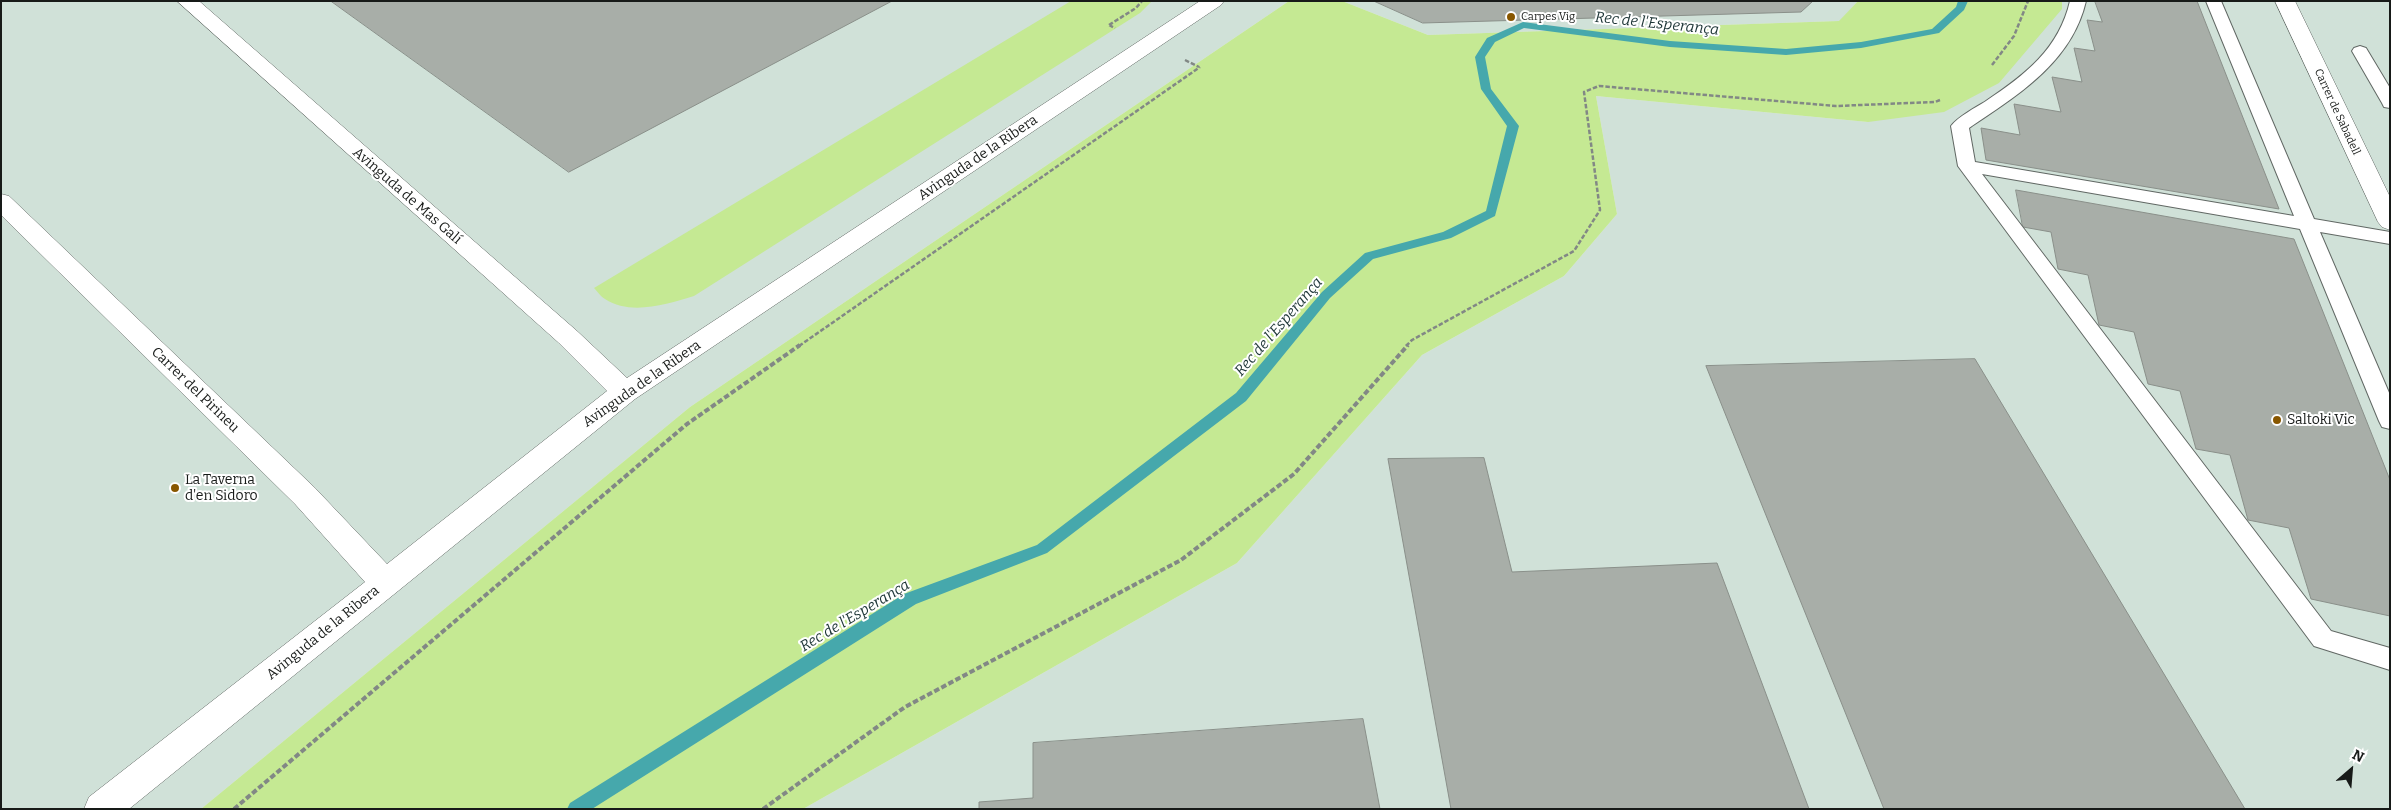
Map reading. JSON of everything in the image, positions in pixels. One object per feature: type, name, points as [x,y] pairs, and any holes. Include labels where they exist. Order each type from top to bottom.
[{"type":"street","name":"Avinguda de Mas Galí","points":[[187,1],[568,338],[625,392]]},
{"type":"street","name":"Avinguda de la Ribera","points":[[102,809],[625,392],[1214,1]]},
{"type":"street","name":"Carrer de Sabadell","points":[[2284,1],[2390,222]]},
{"type":"street","name":"Carrer del Pirineu","points":[[1,201],[305,496],[385,583]]},
{"type":"lane","points":[[2078,1],[2077,13],[2060,46],[2015,89],[1960,126],[1967,166],[2323,639],[2390,659]]},
{"type":"lane","points":[[2213,1],[2304,222],[2390,421]]},
{"type":"lane","points":[[2360,51],[2390,103]]},
{"type":"lane","points":[[1967,166],[2390,238]]},
{"type":"path","points":[[1109,25],[1136,8],[1142,1]]},
{"type":"path","points":[[1988,70],[2014,36],[2028,1]]},
{"type":"path","points":[[234,809],[687,424],[1200,67]]},
{"type":"path","points":[[762,809],[905,707],[1181,560],[1294,474],[1412,340],[1574,252],[1600,210],[1584,92],[1599,86],[1836,106],[1935,102],[1943,98]]},
{"type":"shaded area","points":[[1,1],[1289,1],[690,407],[201,809],[1,809]]},
{"type":"shaded area","points":[[1342,1],[1858,1],[1840,21],[1428,35]]},
{"type":"shaded area","points":[[2062,1],[2390,1],[2390,809],[803,809],[1237,563],[1422,355],[1564,276],[1617,214],[1596,96],[1868,122],[2061,9]]},
{"type":"green space","points":[[1071,1],[1152,1],[1140,13],[694,296],[661,305],[637,308],[615,304],[601,296],[594,288]]},
{"type":"green space","points":[[1289,1],[1342,1],[1428,35],[1839,21],[1858,1],[2062,1],[2062,9],[1999,83],[1944,112],[1868,122],[1596,96],[1617,214],[1564,276],[1422,355],[1237,563],[803,809],[201,809],[690,407]]},
{"type":"building","points":[[331,1],[892,1],[569,172]]},
{"type":"building","name":"Carpes Vig","points":[[1374,1],[1813,1],[1801,12],[1423,23]]},
{"type":"building","points":[[2095,1],[2197,1],[2279,209],[1986,160],[1981,128],[2020,135],[2014,104],[2061,112],[2052,77],[2082,82],[2074,48],[2095,51],[2087,20],[2102,22]]},
{"type":"building","name":"Saltoki Vic","points":[[2016,190],[2294,239],[2390,480],[2390,616],[2311,599],[2289,528],[2248,520],[2230,455],[2196,449],[2180,391],[2148,384],[2134,332],[2099,325],[2088,275],[2058,269],[2051,232],[2023,227]]},
{"type":"building","points":[[1975,359],[2245,809],[1884,809],[1706,366]]},
{"type":"building","points":[[1484,458],[1512,572],[1717,563],[1809,809],[1451,809],[1388,459]]},
{"type":"building","points":[[1363,719],[1380,809],[979,809],[979,802],[1033,798],[1033,743]]},
{"type":"waterway","name":"Rec de l'Esperança","points":[[576,809],[910,599],[1042,549],[1241,397],[1326,295],[1369,256],[1447,235],[1491,213],[1513,126],[1486,89],[1480,57],[1491,40],[1523,25],[1670,44],[1786,52],[1861,45],[1935,31],[1961,8],[1963,1]]},
{"type":"place","name":"Carpes Vig","points":[[1511,17]]},
{"type":"place","name":"Saltoki Vic","points":[[2277,420]]},
{"type":"place","name":"La Taverna d'en Sidoro","points":[[175,488]]}]
